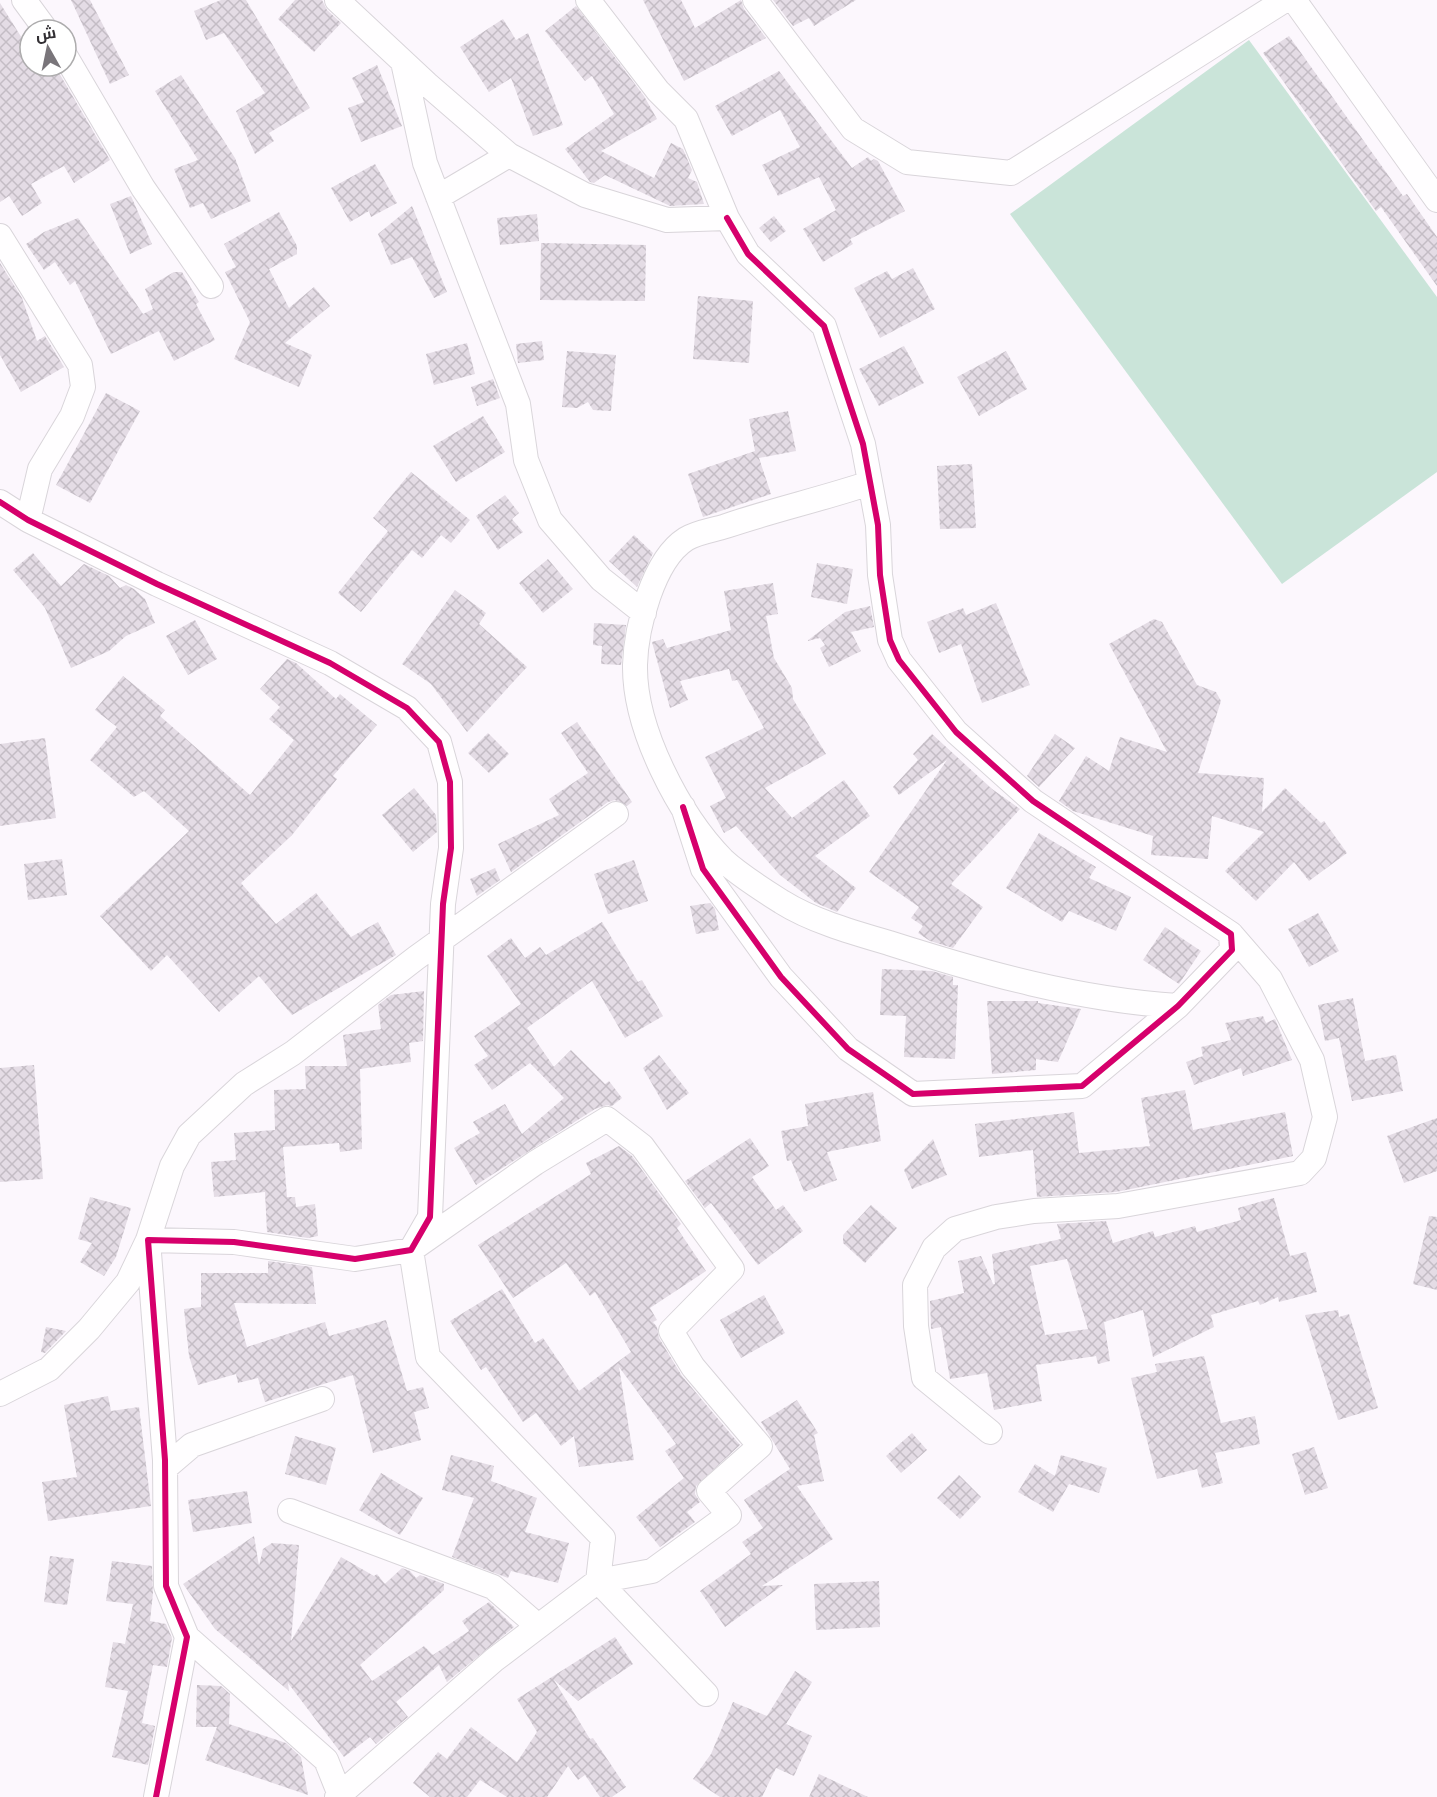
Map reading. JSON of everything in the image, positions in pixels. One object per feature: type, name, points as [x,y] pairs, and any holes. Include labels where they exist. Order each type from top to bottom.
[{"type":"street","points":[[24,0],[37,18]]},
{"type":"street","points":[[337,0],[403,62],[509,154],[585,195],[667,220],[727,218]]},
{"type":"street","points":[[588,0],[658,92],[686,119],[727,218],[748,254],[824,326],[863,444],[878,525],[880,575],[888,628],[898,660],[956,732],[1034,801],[1231,934],[1270,979],[1312,1060],[1325,1118],[1314,1158],[1300,1173],[1118,1206],[1034,1211],[996,1217],[955,1229],[934,1248],[915,1285],[916,1326],[924,1378],[990,1432]]},
{"type":"street","points":[[755,0],[853,129],[907,162],[1011,173],[1285,0]]},
{"type":"street","points":[[1294,0],[1437,200]]},
{"type":"street","points":[[403,62],[425,163],[518,404],[526,460],[550,520],[601,579],[644,613]]},
{"type":"street","points":[[78,77],[143,188],[211,286]]},
{"type":"street","points":[[438,197],[509,154]]},
{"type":"street","points":[[0,236],[80,365],[84,387],[72,416],[40,469],[28,520]]},
{"type":"street","points":[[870,483],[686,538],[663,562],[644,613],[635,647],[635,682],[639,705],[657,758],[683,807],[724,860],[784,904],[849,931],[960,966],[1081,994],[1178,1006]]},
{"type":"street","points":[[0,501],[28,520],[157,584],[330,663],[407,708],[439,742],[450,782],[450,848],[442,939],[430,1217],[411,1250],[428,1357],[603,1538],[598,1581]]},
{"type":"street","points":[[683,807],[703,869],[781,977],[848,1049],[913,1094],[1082,1086],[1178,1006],[1232,950],[1231,934]]},
{"type":"street","points":[[0,1394],[49,1369],[89,1329],[128,1282],[148,1240],[172,1166],[189,1135],[244,1084],[293,1053],[442,939],[616,814]]},
{"type":"street","points":[[607,1119],[642,1146],[732,1269],[671,1331],[693,1367],[760,1446],[709,1491],[729,1515],[652,1571],[598,1581],[494,1660],[339,1796],[326,1760],[187,1638],[166,1586],[165,1468],[148,1240],[234,1242],[355,1259],[411,1250],[535,1163],[607,1119]]},
{"type":"street","points":[[165,1468],[192,1444],[322,1399]]},
{"type":"street","points":[[290,1511],[493,1587],[538,1626]]},
{"type":"street","points":[[598,1581],[706,1694]]},
{"type":"street","points":[[156,1797],[187,1638]]},
{"type":"green space","points":[[1249,40],[1437,297],[1437,472],[1282,584],[1010,214]]},
{"type":"building","points":[[71,0],[90,0],[129,75],[110,84]]},
{"type":"building","points":[[221,0],[246,0],[310,108],[269,133],[274,141],[255,154],[236,111],[265,93],[224,33],[206,40],[194,11]]},
{"type":"building","points":[[295,0],[322,0],[327,10],[341,23],[314,52],[278,19]]},
{"type":"building","points":[[643,0],[681,0],[695,28],[741,0],[744,9],[766,38],[684,81]]},
{"type":"building","points":[[773,0],[856,0],[814,26],[809,18],[793,26]]},
{"type":"building","points":[[0,3],[18,32],[18,78],[62,78],[110,160],[74,183],[64,166],[31,184],[42,203],[22,216],[9,196],[0,202]]},
{"type":"building","points":[[576,6],[644,96],[657,119],[601,151],[654,178],[671,143],[683,149],[692,170],[688,178],[697,182],[704,204],[670,206],[605,175],[594,183],[590,182],[565,149],[614,114],[592,76],[585,81],[545,31]]},
{"type":"building","points":[[503,19],[516,40],[528,33],[563,125],[533,136],[511,78],[489,92],[460,47]]},
{"type":"building","points":[[1289,36],[1403,196],[1407,194],[1437,237],[1437,286],[1381,207],[1376,211],[1263,53]]},
{"type":"building","points":[[377,65],[402,126],[361,142],[348,108],[364,102],[352,78]]},
{"type":"building","points":[[779,71],[852,168],[868,157],[871,161],[874,159],[878,161],[905,211],[850,239],[853,244],[823,262],[803,229],[836,210],[819,177],[778,196],[762,165],[800,147],[780,110],[732,136],[715,106]]},
{"type":"building","points":[[181,75],[235,158],[251,201],[211,219],[203,203],[190,208],[174,169],[198,160],[155,91]]},
{"type":"building","points":[[375,164],[397,203],[371,217],[369,211],[350,222],[331,188]]},
{"type":"building","points":[[131,196],[152,244],[130,254],[110,204]]},
{"type":"building","points":[[412,206],[447,292],[434,298],[412,257],[391,265],[378,234]]},
{"type":"building","points":[[279,212],[297,246],[297,254],[269,269],[289,308],[314,287],[330,306],[285,343],[312,355],[299,387],[234,359],[250,322],[225,272],[236,267],[224,244]]},
{"type":"building","points":[[537,214],[539,241],[500,245],[497,218]]},
{"type":"building","points":[[774,216],[786,231],[771,242],[759,228]]},
{"type":"building","points":[[78,218],[143,314],[153,309],[145,289],[174,272],[182,272],[199,302],[196,304],[215,340],[174,361],[159,331],[111,354],[75,281],[70,285],[55,262],[44,270],[26,244],[44,232]]},
{"type":"building","points":[[541,243],[646,245],[645,301],[540,300]]},
{"type":"building","points":[[0,263],[22,298],[37,341],[45,336],[64,367],[21,392],[0,355]]},
{"type":"building","points":[[913,268],[935,309],[880,338],[854,288],[887,271],[892,279]]},
{"type":"building","points":[[698,296],[753,301],[749,363],[693,359]]},
{"type":"building","points":[[542,341],[544,360],[518,363],[516,344]]},
{"type":"building","points":[[467,343],[475,374],[434,385],[426,354]]},
{"type":"building","points":[[904,346],[924,383],[879,406],[859,369]]},
{"type":"building","points":[[567,351],[616,355],[611,411],[593,410],[588,402],[577,408],[562,407]]},
{"type":"building","points":[[1006,351],[1027,389],[979,416],[957,377]]},
{"type":"building","points":[[493,379],[500,398],[477,406],[471,387]]},
{"type":"building","points":[[106,393],[140,411],[90,503],[56,485]]},
{"type":"building","points":[[788,411],[796,451],[759,458],[771,494],[703,517],[688,474],[755,451],[749,419]]},
{"type":"building","points":[[483,416],[505,452],[456,482],[433,446]]},
{"type":"building","points":[[972,464],[976,528],[940,529],[937,466]]},
{"type":"building","points":[[411,472],[470,520],[451,543],[441,535],[422,558],[412,550],[361,612],[338,593],[388,531],[373,518]]},
{"type":"building","points":[[505,495],[519,513],[512,519],[523,532],[498,550],[476,516]]},
{"type":"building","points":[[634,535],[653,553],[637,587],[609,561]]},
{"type":"building","points":[[33,553],[61,586],[84,564],[109,576],[120,588],[126,585],[134,589],[145,599],[155,623],[126,636],[109,651],[71,668],[45,608],[13,570]]},
{"type":"building","points":[[548,559],[573,589],[543,613],[519,583]]},
{"type":"building","points":[[817,563],[853,569],[847,604],[811,597]]},
{"type":"building","points":[[773,583],[778,614],[766,616],[774,658],[792,688],[793,699],[826,754],[765,788],[792,818],[844,780],[870,816],[815,856],[856,888],[837,912],[816,903],[780,875],[736,826],[724,833],[710,806],[726,798],[705,757],[764,728],[737,680],[732,681],[729,669],[680,681],[688,700],[670,708],[652,642],[663,639],[667,648],[731,630],[724,591]]},
{"type":"building","points":[[455,590],[486,613],[479,624],[527,667],[467,732],[431,684],[402,664]]},
{"type":"building","points":[[996,603],[1030,685],[982,703],[961,644],[939,653],[927,622],[963,608],[966,615]]},
{"type":"building","points":[[870,606],[874,627],[851,632],[861,651],[829,667],[820,648],[825,645],[820,638],[807,641],[845,612]]},
{"type":"building","points":[[1154,619],[1162,622],[1197,685],[1216,692],[1221,701],[1198,773],[1264,778],[1262,812],[1285,788],[1321,823],[1324,821],[1347,853],[1309,881],[1294,862],[1256,901],[1225,871],[1264,832],[1212,816],[1208,859],[1151,855],[1153,836],[1073,811],[1059,801],[1086,756],[1109,771],[1120,737],[1167,752],[1109,644]]},
{"type":"building","points":[[195,620],[217,659],[188,675],[166,636]]},
{"type":"building","points":[[594,623],[626,625],[621,665],[601,664],[602,646],[593,645]]},
{"type":"building","points":[[287,659],[296,663],[336,699],[340,694],[377,725],[333,776],[337,779],[292,835],[241,883],[276,924],[316,893],[351,937],[378,922],[396,955],[292,1015],[259,976],[219,1012],[167,955],[151,971],[100,916],[189,831],[144,791],[134,797],[90,760],[117,727],[95,710],[123,676],[165,710],[160,716],[250,795],[294,740],[269,719],[280,707],[260,689]]},
{"type":"building","points":[[577,722],[632,802],[627,806],[615,800],[608,802],[511,872],[498,844],[559,815],[549,799],[588,773],[561,733]]},
{"type":"building","points":[[488,733],[509,754],[489,773],[468,753]]},
{"type":"building","points":[[932,734],[992,789],[1020,809],[951,884],[983,907],[953,948],[930,941],[918,933],[923,926],[911,918],[919,907],[869,872],[947,760],[899,795],[893,787],[918,760],[913,754]]},
{"type":"building","points":[[1055,734],[1075,748],[1039,787],[1027,776]]},
{"type":"building","points":[[45,738],[56,818],[0,826],[0,744]]},
{"type":"building","points":[[414,788],[436,815],[437,832],[413,852],[382,815]]},
{"type":"building","points":[[1039,833],[1096,867],[1089,878],[1131,897],[1116,931],[1069,911],[1062,922],[1006,888]]},
{"type":"building","points":[[62,859],[67,895],[28,900],[24,864]]},
{"type":"building","points":[[634,860],[648,901],[608,914],[594,874]]},
{"type":"building","points":[[495,868],[500,880],[477,896],[470,879]]},
{"type":"building","points":[[710,903],[715,909],[719,930],[696,934],[690,906]]},
{"type":"building","points":[[1318,913],[1339,951],[1309,967],[1288,929]]},
{"type":"building","points":[[602,922],[638,982],[642,980],[663,1016],[625,1038],[592,981],[527,1028],[554,1067],[571,1050],[605,1084],[609,1081],[622,1098],[612,1106],[607,1105],[595,1109],[476,1185],[454,1148],[480,1133],[473,1122],[505,1104],[522,1134],[564,1098],[530,1063],[492,1090],[474,1065],[488,1056],[474,1036],[521,1004],[487,956],[511,938],[525,958],[540,947],[546,955]]},
{"type":"building","points":[[1165,927],[1201,951],[1179,984],[1143,960]]},
{"type":"building","points":[[882,969],[932,971],[953,977],[953,985],[958,985],[955,1059],[904,1057],[906,1016],[880,1015]]},
{"type":"building","points":[[424,991],[423,1041],[409,1043],[411,1062],[360,1069],[362,1149],[340,1152],[339,1143],[283,1147],[287,1197],[295,1197],[296,1207],[315,1204],[318,1236],[308,1238],[267,1232],[265,1192],[214,1197],[211,1162],[236,1160],[234,1133],[275,1130],[274,1090],[306,1089],[305,1066],[347,1066],[343,1035],[381,1029],[378,1005],[391,995]]},
{"type":"building","points":[[1353,998],[1365,1061],[1396,1055],[1403,1091],[1352,1101],[1339,1038],[1325,1041],[1318,1005]]},
{"type":"building","points":[[987,1001],[1038,1001],[1038,1003],[1081,1009],[1058,1062],[1036,1059],[1036,1070],[992,1074]]},
{"type":"building","points":[[1263,1016],[1266,1023],[1275,1019],[1292,1060],[1243,1076],[1241,1068],[1194,1085],[1186,1062],[1203,1056],[1201,1047],[1231,1040],[1225,1023]]},
{"type":"building","points":[[659,1055],[689,1093],[667,1110],[643,1068]]},
{"type":"building","points":[[34,1065],[43,1179],[0,1182],[0,1068]]},
{"type":"building","points":[[1185,1090],[1193,1130],[1285,1112],[1293,1156],[1116,1192],[1037,1197],[1033,1150],[979,1157],[975,1124],[1074,1112],[1079,1153],[1150,1146],[1141,1098]]},
{"type":"building","points":[[873,1092],[881,1141],[827,1152],[837,1180],[804,1192],[791,1160],[787,1161],[781,1131],[808,1126],[805,1104]]},
{"type":"building","points":[[1437,1118],[1437,1171],[1404,1183],[1387,1136]]},
{"type":"building","points":[[750,1138],[769,1166],[752,1177],[776,1210],[783,1205],[803,1231],[758,1265],[711,1203],[705,1208],[685,1181]]},
{"type":"building","points":[[933,1139],[947,1175],[912,1189],[904,1170]]},
{"type":"building","points":[[619,1146],[632,1156],[681,1224],[677,1228],[706,1271],[650,1308],[657,1320],[653,1322],[657,1327],[659,1338],[682,1376],[740,1445],[696,1486],[695,1494],[700,1502],[687,1512],[695,1522],[660,1547],[636,1517],[684,1478],[665,1451],[676,1444],[619,1367],[634,1460],[579,1467],[574,1436],[561,1446],[536,1413],[523,1422],[486,1367],[481,1370],[450,1321],[502,1289],[535,1343],[543,1338],[579,1391],[631,1352],[595,1292],[590,1296],[566,1263],[513,1298],[478,1245],[591,1174],[586,1163]]},
{"type":"building","points":[[90,1197],[131,1208],[116,1257],[104,1276],[80,1262],[92,1243],[78,1239]]},
{"type":"building","points":[[1274,1198],[1290,1256],[1306,1252],[1317,1292],[1279,1302],[1278,1297],[1260,1305],[1258,1301],[1211,1315],[1214,1327],[1153,1357],[1143,1310],[1104,1322],[1110,1361],[1098,1364],[1096,1356],[1036,1365],[1042,1401],[994,1410],[987,1373],[950,1379],[941,1327],[931,1329],[930,1301],[964,1293],[958,1261],[981,1256],[995,1284],[992,1254],[1061,1239],[1057,1224],[1106,1221],[1113,1243],[1153,1231],[1155,1237],[1195,1226],[1197,1232],[1241,1220],[1238,1208]],"holes":[[[1067,1259],[1088,1329],[1045,1335],[1030,1266]]]},
{"type":"building","points":[[871,1205],[897,1228],[865,1263],[843,1243],[843,1235]]},
{"type":"building","points":[[1429,1216],[1437,1217],[1437,1290],[1413,1284]]},
{"type":"building","points":[[268,1261],[312,1267],[316,1304],[234,1303],[247,1347],[325,1322],[329,1336],[386,1320],[407,1391],[423,1387],[429,1408],[414,1412],[421,1440],[373,1453],[353,1375],[265,1402],[258,1378],[238,1383],[236,1374],[198,1385],[189,1356],[184,1309],[201,1307],[201,1273],[268,1273]]},
{"type":"building","points":[[764,1295],[785,1333],[741,1358],[720,1320]]},
{"type":"building","points":[[1338,1310],[1339,1317],[1349,1314],[1378,1408],[1338,1420],[1305,1315]]},
{"type":"building","points":[[46,1327],[66,1331],[45,1353],[41,1352]]},
{"type":"building","points":[[1204,1356],[1221,1423],[1255,1416],[1260,1444],[1215,1453],[1223,1483],[1202,1488],[1197,1469],[1157,1479],[1131,1378],[1157,1372],[1155,1364]]},
{"type":"building","points":[[108,1396],[111,1411],[139,1407],[151,1506],[48,1521],[42,1482],[77,1477],[64,1405]]},
{"type":"building","points":[[797,1400],[818,1433],[814,1435],[824,1481],[797,1486],[833,1539],[762,1586],[783,1585],[725,1627],[700,1591],[751,1554],[742,1542],[763,1528],[744,1500],[790,1469],[761,1422]]},
{"type":"building","points":[[912,1433],[927,1450],[901,1473],[886,1456]]},
{"type":"building","points":[[295,1436],[336,1448],[326,1485],[285,1474]]},
{"type":"building","points":[[1314,1447],[1328,1488],[1305,1495],[1292,1454]]},
{"type":"building","points":[[451,1455],[494,1466],[491,1481],[537,1498],[525,1532],[569,1543],[558,1583],[511,1571],[508,1578],[452,1557],[474,1498],[442,1490]]},
{"type":"building","points":[[1061,1455],[1107,1468],[1099,1493],[1069,1484],[1053,1512],[1018,1492],[1035,1464],[1055,1476]]},
{"type":"building","points":[[381,1473],[423,1498],[400,1535],[359,1510]]},
{"type":"building","points":[[959,1475],[981,1497],[960,1519],[937,1498]]},
{"type":"building","points":[[247,1491],[252,1523],[193,1532],[188,1500]]},
{"type":"building","points":[[254,1536],[259,1566],[263,1549],[272,1543],[299,1545],[291,1641],[341,1557],[374,1576],[377,1574],[385,1584],[402,1568],[410,1571],[416,1578],[420,1575],[444,1584],[444,1590],[360,1665],[372,1681],[424,1646],[433,1655],[469,1631],[462,1621],[489,1602],[514,1627],[447,1682],[439,1665],[396,1702],[408,1717],[376,1744],[370,1737],[344,1757],[288,1683],[289,1691],[215,1629],[183,1584]]},
{"type":"building","points":[[50,1556],[74,1559],[67,1605],[44,1602]]},
{"type":"building","points":[[112,1561],[152,1566],[153,1593],[150,1621],[166,1624],[172,1638],[167,1667],[153,1665],[142,1723],[155,1726],[148,1765],[112,1757],[128,1691],[105,1687],[113,1642],[125,1644],[133,1604],[106,1601]]},
{"type":"building","points":[[879,1581],[880,1627],[816,1630],[814,1584]]},
{"type":"building","points":[[615,1637],[633,1664],[578,1701],[554,1680],[590,1739],[593,1738],[626,1787],[612,1797],[600,1797],[585,1775],[578,1780],[568,1766],[547,1797],[507,1797],[480,1780],[467,1797],[430,1797],[413,1783],[438,1752],[447,1759],[471,1727],[517,1762],[537,1732],[517,1699]]},
{"type":"building","points":[[795,1671],[812,1682],[786,1724],[812,1736],[794,1776],[776,1768],[762,1797],[720,1797],[693,1779],[711,1754],[733,1702],[767,1716]]},
{"type":"building","points":[[197,1685],[221,1686],[230,1694],[229,1724],[286,1743],[301,1757],[308,1795],[205,1760],[217,1727],[196,1727]]},
{"type":"building","points":[[819,1774],[868,1797],[809,1797]]},
{"type":"cycle path","points":[[683,807],[703,869],[781,977],[848,1049],[913,1094],[1082,1086],[1178,1006],[1232,950],[1231,934],[1033,801],[956,732],[899,660],[890,640],[880,575],[878,525],[863,444],[824,326],[748,254],[727,218]]},
{"type":"cycle path","points":[[0,502],[28,520],[157,584],[330,663],[407,708],[439,742],[450,782],[451,848],[443,904],[430,1217],[411,1250],[355,1259],[234,1242],[148,1240],[165,1460],[166,1586],[187,1637],[156,1797]]}]
